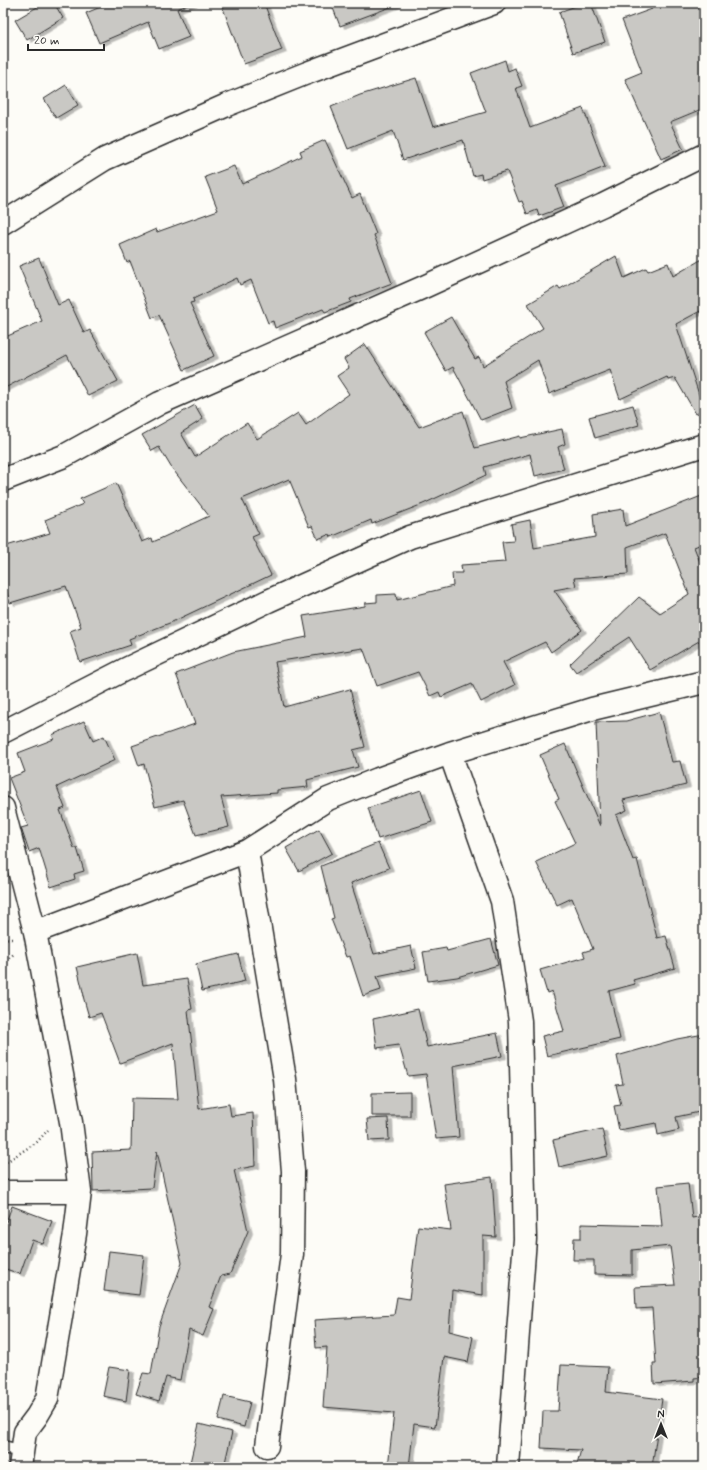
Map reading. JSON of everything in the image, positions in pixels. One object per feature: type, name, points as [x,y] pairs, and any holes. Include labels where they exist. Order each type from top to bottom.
[{"type":"street","points":[[3,223],[104,159],[227,105],[494,3]]},
{"type":"street","points":[[3,480],[64,456],[160,403],[603,205],[704,155]]},
{"type":"street","points":[[3,732],[124,670],[253,608],[410,537],[704,445]]},
{"type":"street","points":[[35,932],[247,851],[328,799],[378,779],[450,753],[592,709],[704,683]]},
{"type":"street","points":[[450,753],[502,901],[520,1021],[525,1239],[508,1467]]},
{"type":"street","points":[[3,808],[35,932],[71,1122],[80,1192],[75,1234],[47,1399],[25,1432],[14,1455]]},
{"type":"street","points":[[247,851],[285,1079],[293,1171],[292,1254],[267,1446]]},
{"type":"street","points":[[3,1192],[80,1192]]},
{"type":"path","points":[[3,938],[11,939]]},
{"type":"path","points":[[3,1164],[37,1142],[46,1130],[71,1122]]},
{"type":"building","points":[[44,3],[54,3],[63,18],[27,40],[15,20]]},
{"type":"building","points":[[110,3],[193,3],[177,9],[189,37],[159,49],[148,22],[99,43],[86,13]]},
{"type":"building","points":[[221,3],[264,3],[282,50],[244,64]]},
{"type":"building","points":[[331,3],[395,3],[396,5],[340,26]]},
{"type":"building","points":[[584,3],[591,3],[605,42],[573,53],[559,12]]},
{"type":"building","points":[[662,3],[704,3],[704,108],[670,122],[683,149],[661,159],[625,79],[642,72],[622,20],[652,9],[651,8]]},
{"type":"building","points":[[505,60],[508,71],[515,68],[522,86],[516,88],[530,128],[583,108],[605,167],[556,186],[564,207],[539,216],[537,210],[527,214],[522,201],[519,202],[507,171],[482,179],[481,174],[473,176],[463,140],[403,160],[393,131],[348,149],[331,107],[360,95],[416,78],[433,127],[486,112],[471,73]]},
{"type":"building","points":[[66,85],[78,105],[56,118],[44,99]]},
{"type":"building","points":[[325,140],[352,198],[360,194],[376,234],[374,235],[392,283],[350,299],[351,302],[325,312],[323,309],[275,328],[273,321],[268,323],[251,280],[240,285],[237,278],[193,299],[194,302],[190,303],[214,356],[184,370],[159,315],[152,318],[130,261],[127,263],[120,245],[156,229],[157,232],[218,210],[205,177],[234,166],[242,184],[302,156],[300,151]]},
{"type":"building","points":[[616,256],[624,278],[646,268],[648,271],[668,263],[673,276],[704,258],[704,309],[676,324],[704,410],[696,414],[675,378],[668,380],[667,377],[620,399],[610,370],[549,394],[538,360],[504,381],[512,408],[481,420],[453,367],[446,371],[424,332],[451,317],[475,359],[479,357],[483,366],[543,328],[528,304],[558,286],[560,289]]},
{"type":"building","points":[[39,258],[58,305],[69,300],[84,333],[90,330],[118,381],[88,396],[67,355],[3,389],[3,338],[42,321],[19,266]]},
{"type":"building","points":[[365,344],[419,427],[463,411],[475,448],[520,436],[520,438],[562,429],[565,444],[558,447],[564,469],[535,476],[530,454],[484,467],[486,475],[423,504],[372,524],[371,520],[331,537],[330,534],[318,539],[312,526],[309,527],[289,479],[242,499],[259,534],[252,537],[271,575],[172,622],[129,639],[131,645],[80,662],[70,631],[81,627],[66,586],[10,603],[3,579],[3,547],[50,533],[45,520],[83,504],[80,499],[116,483],[142,542],[152,538],[153,542],[209,516],[171,467],[159,447],[152,451],[142,435],[195,405],[203,419],[181,433],[195,457],[247,423],[257,439],[298,413],[306,425],[349,394],[337,376],[349,368],[344,359]]},
{"type":"building","points":[[633,405],[639,425],[595,438],[589,417]]},
{"type":"building","points":[[704,495],[704,543],[694,547],[704,572],[704,638],[650,670],[629,637],[576,672],[570,664],[639,597],[660,613],[689,594],[665,533],[627,547],[628,574],[574,578],[576,586],[554,590],[582,630],[551,652],[545,642],[503,662],[515,685],[481,702],[472,684],[441,697],[439,692],[430,696],[418,672],[377,686],[363,648],[275,662],[284,707],[350,689],[365,747],[353,750],[358,767],[307,780],[308,787],[277,790],[277,793],[221,797],[229,827],[196,835],[183,800],[155,807],[144,764],[139,766],[132,746],[195,724],[176,674],[233,652],[307,637],[303,616],[365,606],[365,603],[377,602],[377,595],[396,594],[397,600],[453,586],[452,573],[462,573],[461,565],[505,562],[502,542],[514,541],[511,524],[530,520],[534,548],[595,537],[593,514],[623,509],[625,526]]},
{"type":"building","points":[[659,712],[672,762],[680,761],[686,785],[623,800],[627,810],[616,815],[633,860],[637,859],[657,938],[666,936],[675,968],[633,980],[635,984],[609,991],[620,1039],[547,1056],[542,1036],[564,1031],[552,991],[547,993],[540,970],[585,957],[583,952],[593,949],[572,898],[557,905],[536,862],[575,843],[555,801],[559,799],[540,755],[565,744],[600,826],[596,722],[626,721]]},
{"type":"building","points":[[84,721],[93,741],[104,736],[115,760],[57,787],[65,808],[60,810],[74,848],[77,848],[84,871],[74,874],[75,879],[51,887],[39,848],[29,852],[21,828],[28,826],[9,778],[25,772],[18,753],[54,739],[52,735]]},
{"type":"building","points":[[421,790],[432,822],[378,839],[368,808]]},
{"type":"building","points":[[319,829],[332,853],[299,871],[286,848]]},
{"type":"building","points":[[378,843],[389,868],[351,883],[374,954],[411,946],[416,968],[377,976],[381,990],[363,996],[350,956],[346,957],[331,919],[334,918],[321,866]]},
{"type":"building","points":[[491,939],[498,965],[457,977],[428,981],[423,952],[446,948],[447,951]]},
{"type":"building","points":[[137,953],[143,985],[187,979],[192,1009],[188,1010],[199,1109],[229,1104],[231,1116],[253,1113],[255,1166],[234,1170],[248,1231],[230,1274],[221,1276],[209,1307],[214,1309],[203,1336],[189,1330],[180,1380],[166,1377],[159,1401],[136,1394],[143,1373],[151,1374],[159,1326],[182,1263],[157,1151],[152,1188],[93,1191],[92,1152],[131,1150],[132,1098],[178,1099],[173,1043],[120,1063],[101,1013],[89,1017],[77,967]]},
{"type":"building","points":[[238,954],[245,981],[202,991],[196,964]]},
{"type":"building","points":[[418,1009],[427,1047],[497,1033],[502,1056],[453,1066],[459,1137],[436,1139],[426,1074],[408,1076],[399,1045],[377,1048],[373,1019]]},
{"type":"building","points":[[704,1034],[704,1111],[676,1117],[679,1130],[658,1135],[656,1123],[619,1130],[614,1106],[621,1105],[616,1085],[623,1084],[617,1056],[677,1039]]},
{"type":"building","points":[[410,1092],[410,1116],[372,1116],[372,1093]]},
{"type":"building","points":[[388,1118],[389,1140],[369,1141],[367,1119]]},
{"type":"building","points":[[602,1129],[608,1156],[559,1167],[553,1140]]},
{"type":"building","points":[[492,1177],[496,1237],[483,1236],[483,1295],[452,1290],[449,1331],[473,1337],[468,1362],[444,1357],[435,1427],[414,1424],[409,1467],[388,1467],[394,1413],[323,1407],[327,1347],[316,1348],[314,1320],[394,1315],[397,1297],[409,1299],[418,1226],[451,1230],[444,1184]]},
{"type":"building","points":[[688,1183],[692,1218],[704,1216],[704,1377],[694,1378],[694,1381],[654,1384],[653,1364],[656,1364],[652,1308],[636,1309],[635,1287],[675,1285],[670,1246],[632,1250],[632,1275],[594,1274],[594,1260],[573,1260],[574,1238],[581,1238],[581,1224],[662,1226],[658,1186]]},
{"type":"building","points":[[12,1206],[52,1221],[43,1244],[32,1240],[20,1274],[3,1268],[3,1230]]},
{"type":"building","points":[[109,1251],[144,1255],[139,1295],[104,1291]]},
{"type":"building","points":[[561,1365],[608,1367],[606,1392],[662,1399],[652,1467],[576,1467],[581,1450],[541,1448],[543,1411],[558,1411]]},
{"type":"building","points":[[109,1367],[130,1370],[126,1401],[103,1396]]},
{"type":"building","points":[[224,1396],[250,1402],[244,1427],[218,1420]]},
{"type":"building","points":[[199,1424],[232,1432],[224,1467],[189,1467]]}]
